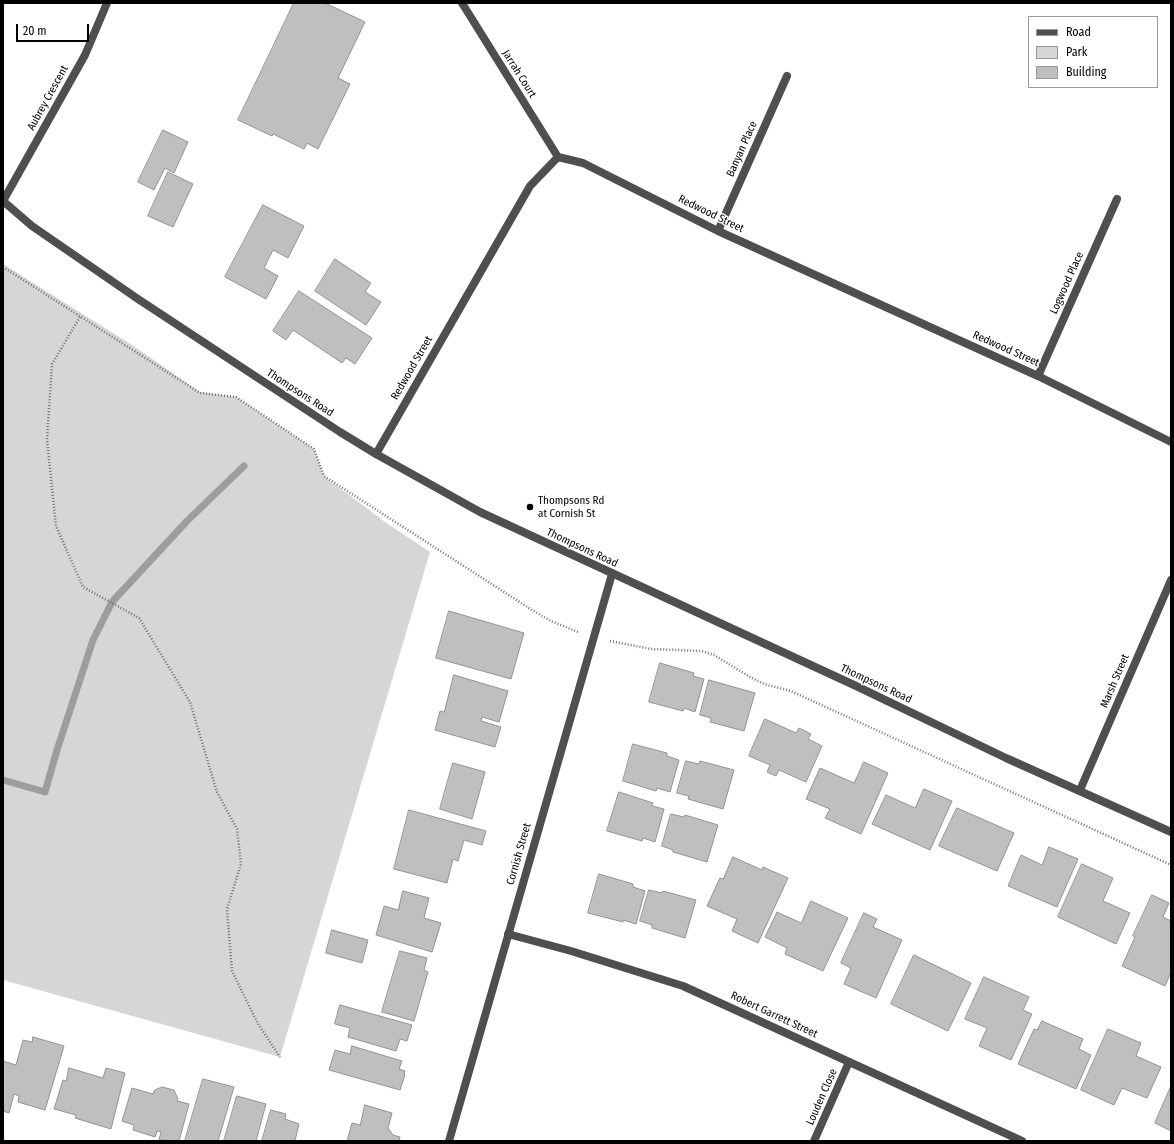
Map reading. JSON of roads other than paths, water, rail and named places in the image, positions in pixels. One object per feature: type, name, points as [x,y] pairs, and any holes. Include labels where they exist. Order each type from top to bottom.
[{"type":"street","name":"Aubrey Crescent","points":[[3,201],[85,55],[107,3]]},
{"type":"street","name":"Jarrah Court","points":[[462,3],[558,157]]},
{"type":"street","name":"Banyan Place","points":[[718,231],[786,76]]},
{"type":"street","name":"Redwood Street","points":[[376,454],[530,186],[558,157],[583,163],[718,231],[1038,376],[1171,442]]},
{"type":"street","name":"Logwood Place","points":[[1038,376],[1117,199]]},
{"type":"street","name":"Thompsons Road","points":[[3,201],[32,226],[138,299],[340,432],[376,454],[480,512],[854,685],[1006,758],[1171,832]]},
{"type":"street","name":"Cornish Street","points":[[449,1141],[612,574]]},
{"type":"street","name":"Marsh Street","points":[[1080,790],[1171,580]]},
{"type":"street","name":"Robert Garrett Street","points":[[508,934],[570,951],[683,986],[1022,1141]]},
{"type":"street","name":"Louden Close","points":[[814,1141],[849,1062]]},
{"type":"waterway","points":[[3,780],[45,792],[57,750],[93,640],[112,602],[187,521],[244,466]]},
{"type":"place","name":"Thompsons Rd at Cornish St","points":[[530,507]]}]
